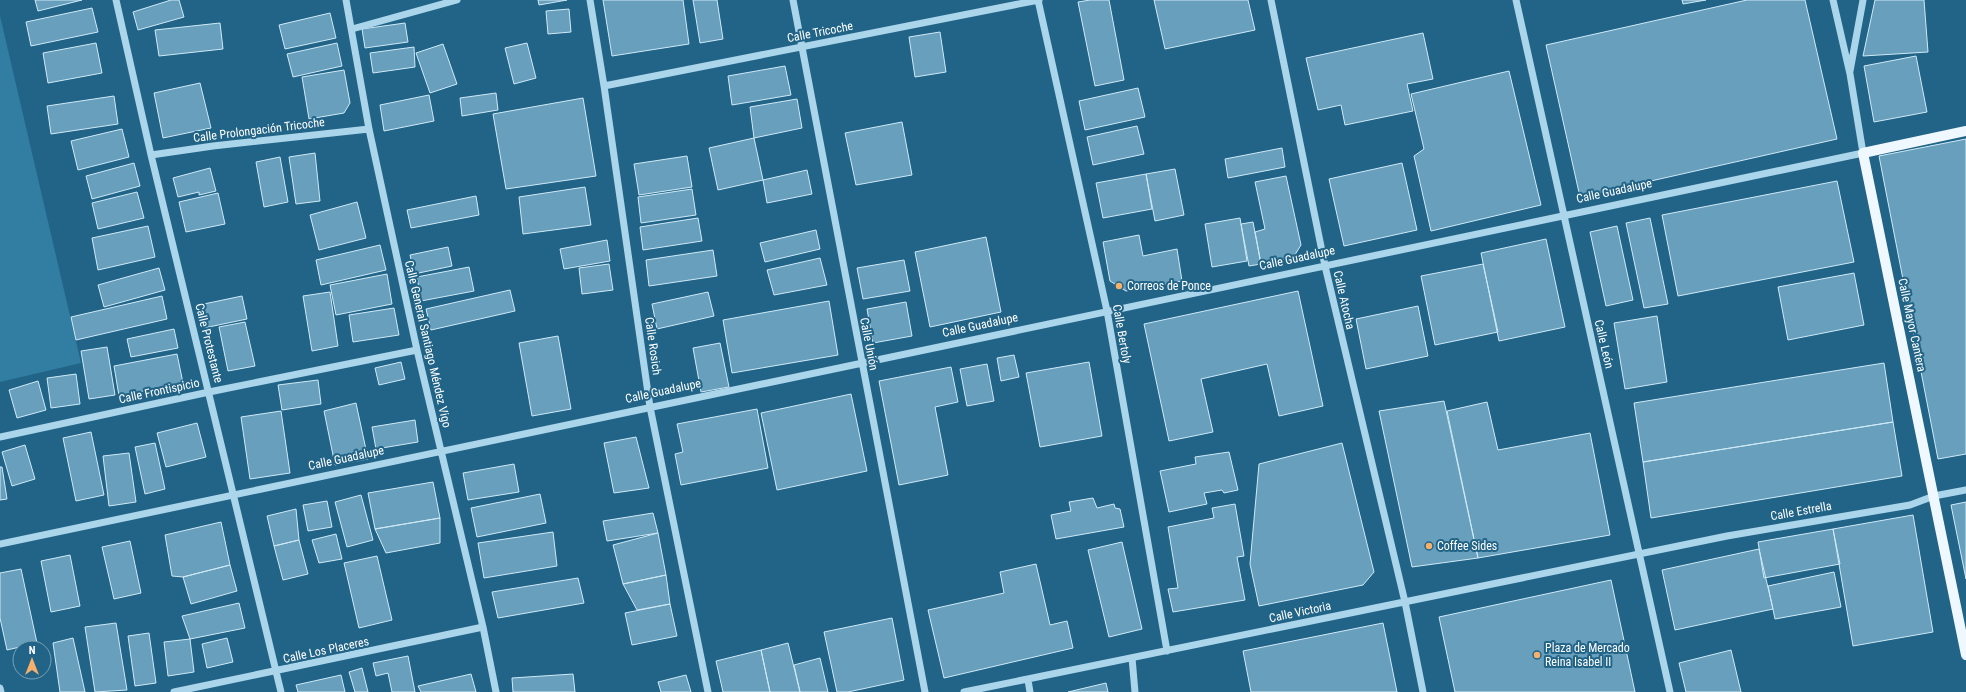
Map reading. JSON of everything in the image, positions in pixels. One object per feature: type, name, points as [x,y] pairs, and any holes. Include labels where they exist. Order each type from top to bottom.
[{"type":"main road","name":"Calle Guadalupe","points":[[1863,153],[1966,131]]},
{"type":"main road","name":"Calle Mayor Cantera","points":[[1863,153],[1966,655]]},
{"type":"street","name":"Calle Protestante","points":[[116,0],[151,156],[281,692]]},
{"type":"street","name":"Calle General Santiago Méndez Vigo","points":[[346,0],[369,129],[417,350],[483,627],[496,692]]},
{"type":"street","points":[[352,29],[457,0]]},
{"type":"street","name":"Calle Rosich","points":[[590,0],[604,86],[650,407],[708,692]]},
{"type":"street","name":"Calle Unión","points":[[793,0],[925,692]]},
{"type":"street","name":"Calle Tricoche","points":[[604,86],[1039,0]]},
{"type":"street","name":"Calle Bertoly","points":[[1039,0],[1107,312],[1167,651]]},
{"type":"street","name":"Calle Atocha","points":[[1271,0],[1324,266],[1405,602],[1423,692]]},
{"type":"street","name":"Calle León","points":[[1516,0],[1670,692]]},
{"type":"street","name":"Calle Mayor Cantera","points":[[1834,0],[1850,74],[1863,153]]},
{"type":"street","points":[[1850,74],[1863,0]]},
{"type":"street","name":"Calle Prolongación Tricoche","points":[[151,156],[213,146],[369,129]]},
{"type":"street","name":"Calle Guadalupe","points":[[0,544],[1863,153]]},
{"type":"street","name":"Calle Frontispicio","points":[[0,438],[209,392],[417,350]]},
{"type":"street","name":"Calle Estrella","points":[[1640,555],[1727,536],[1910,505],[1934,496],[1966,490]]},
{"type":"street","name":"Calle Victoria","points":[[964,692],[1640,555]]},
{"type":"street","name":"Calle Los Placeres","points":[[174,692],[275,672],[483,627]]},
{"type":"street","points":[[1132,658],[1135,692]]},
{"type":"street","points":[[1028,680],[1030,692]]},
{"type":"street","points":[[0,688],[1,692]]},
{"type":"shaded area","points":[[0,16],[81,363],[0,382]]},
{"type":"building","points":[[35,0],[82,0],[38,11]]},
{"type":"building","points":[[171,0],[179,0],[184,17],[138,30],[133,12]]},
{"type":"building","points":[[538,0],[567,0],[539,5]]},
{"type":"building","points":[[603,0],[683,0],[689,44],[612,56]]},
{"type":"building","points":[[693,0],[717,0],[723,39],[700,43]]},
{"type":"building","points":[[1090,0],[1109,0],[1124,80],[1095,86],[1078,2]]},
{"type":"building","points":[[1154,0],[1248,0],[1255,30],[1165,49]]},
{"type":"building","points":[[1682,0],[1706,0],[1683,4]]},
{"type":"building","points":[[1747,0],[1805,0],[1837,139],[1580,197],[1546,45]]},
{"type":"building","points":[[1875,0],[1924,0],[1928,52],[1863,56]]},
{"type":"building","points":[[92,8],[98,32],[31,46],[26,22]]},
{"type":"building","points":[[569,9],[571,32],[548,34],[546,11]]},
{"type":"building","points":[[330,13],[336,38],[285,49],[279,25]]},
{"type":"building","points":[[220,23],[223,49],[159,56],[155,30]]},
{"type":"building","points":[[405,23],[408,42],[365,48],[362,29]]},
{"type":"building","points":[[940,32],[946,72],[915,77],[909,37]]},
{"type":"building","points":[[1423,33],[1433,79],[1407,84],[1413,111],[1345,125],[1341,105],[1318,110],[1306,58]]},
{"type":"building","points":[[96,43],[102,73],[48,83],[43,53]]},
{"type":"building","points":[[337,43],[342,66],[293,77],[287,54]]},
{"type":"building","points":[[527,43],[536,78],[514,84],[505,48]]},
{"type":"building","points":[[443,44],[457,84],[430,93],[416,53]]},
{"type":"building","points":[[414,47],[415,67],[373,73],[370,53]]},
{"type":"building","points":[[1916,56],[1927,112],[1874,122],[1864,66]]},
{"type":"building","points":[[785,66],[791,95],[732,105],[728,76]]},
{"type":"building","points":[[344,70],[350,103],[344,113],[309,119],[302,77]]},
{"type":"building","points":[[1509,71],[1541,205],[1431,231],[1414,156],[1424,149],[1411,94]]},
{"type":"building","points":[[200,83],[211,128],[163,138],[154,93]]},
{"type":"building","points":[[1138,88],[1145,117],[1085,130],[1079,101]]},
{"type":"building","points":[[496,93],[498,110],[462,116],[460,98]]},
{"type":"building","points":[[429,95],[434,121],[384,131],[380,105]]},
{"type":"building","points":[[114,96],[118,124],[51,134],[47,106]]},
{"type":"building","points":[[583,98],[596,176],[506,189],[493,114]]},
{"type":"building","points":[[797,99],[802,128],[754,138],[750,107]]},
{"type":"building","points":[[902,122],[912,175],[856,185],[845,133]]},
{"type":"building","points":[[1137,126],[1144,154],[1093,165],[1087,137]]},
{"type":"building","points":[[122,129],[129,157],[78,170],[71,141]]},
{"type":"building","points":[[754,138],[763,180],[718,190],[709,148]]},
{"type":"building","points":[[1966,139],[1966,454],[1938,459],[1879,156]]},
{"type":"building","points":[[1282,148],[1285,167],[1228,178],[1225,159]]},
{"type":"building","points":[[315,153],[320,201],[296,204],[289,157]]},
{"type":"building","points":[[687,156],[692,187],[639,195],[634,164]]},
{"type":"building","points":[[280,157],[288,202],[264,207],[256,162]]},
{"type":"building","points":[[134,163],[140,186],[92,199],[86,176]]},
{"type":"building","points":[[1402,163],[1417,230],[1344,246],[1329,179]]},
{"type":"building","points":[[210,168],[216,191],[199,195],[199,192],[178,197],[173,178]]},
{"type":"building","points":[[1175,169],[1184,215],[1155,221],[1146,174]]},
{"type":"building","points":[[807,170],[812,194],[767,203],[763,180]]},
{"type":"building","points":[[1146,174],[1152,209],[1103,218],[1096,183]]},
{"type":"building","points":[[1286,176],[1301,245],[1293,258],[1261,264],[1255,232],[1265,229],[1255,182]]},
{"type":"building","points":[[1837,181],[1854,262],[1678,296],[1662,215]]},
{"type":"building","points":[[585,187],[591,225],[523,234],[519,197]]},
{"type":"building","points":[[692,189],[696,215],[641,223],[638,197]]},
{"type":"building","points":[[137,192],[144,218],[98,229],[92,203]]},
{"type":"building","points":[[218,193],[225,224],[186,232],[179,202]]},
{"type":"building","points":[[476,196],[479,215],[411,228],[407,210]]},
{"type":"building","points":[[357,202],[366,238],[319,250],[310,215]]},
{"type":"building","points":[[698,218],[702,241],[643,250],[640,227]]},
{"type":"building","points":[[1240,218],[1247,261],[1212,267],[1205,224]]},
{"type":"building","points":[[1650,218],[1668,304],[1644,308],[1626,223]]},
{"type":"building","points":[[1253,222],[1261,264],[1249,266],[1241,224]]},
{"type":"building","points":[[148,226],[155,257],[98,270],[92,238]]},
{"type":"building","points":[[1617,226],[1633,300],[1606,306],[1590,232]]},
{"type":"building","points":[[816,230],[820,249],[765,262],[760,243]]},
{"type":"building","points":[[1139,235],[1143,256],[1177,249],[1182,281],[1126,291],[1110,281],[1103,242]]},
{"type":"building","points":[[986,237],[1001,312],[930,327],[915,252]]},
{"type":"building","points":[[1546,239],[1565,327],[1499,341],[1481,253]]},
{"type":"building","points":[[607,240],[610,261],[564,269],[560,249]]},
{"type":"building","points":[[380,245],[386,270],[321,285],[316,260]]},
{"type":"building","points":[[448,247],[452,266],[414,274],[410,255]]},
{"type":"building","points":[[713,250],[717,276],[649,286],[646,260]]},
{"type":"building","points":[[820,258],[827,285],[774,295],[767,270]]},
{"type":"building","points":[[904,260],[910,291],[863,299],[857,268]]},
{"type":"building","points":[[609,264],[613,290],[582,294],[579,268]]},
{"type":"building","points":[[1483,264],[1498,332],[1435,345],[1421,276]]},
{"type":"building","points":[[469,267],[474,291],[421,301],[417,277]]},
{"type":"building","points":[[159,268],[165,290],[104,307],[98,285]]},
{"type":"building","points":[[1854,273],[1864,325],[1788,340],[1778,287]]},
{"type":"building","points":[[387,274],[392,304],[336,315],[330,285]]},
{"type":"building","points":[[510,290],[515,311],[431,330],[426,309]]},
{"type":"building","points":[[1298,291],[1323,406],[1279,416],[1267,364],[1201,379],[1213,432],[1169,441],[1144,324]]},
{"type":"building","points":[[330,292],[338,346],[312,351],[303,296]]},
{"type":"building","points":[[708,292],[714,316],[657,329],[652,304]]},
{"type":"building","points":[[162,296],[167,319],[76,340],[71,317]]},
{"type":"building","points":[[242,296],[247,319],[204,328],[199,305]]},
{"type":"building","points":[[829,301],[838,355],[732,373],[723,320]]},
{"type":"building","points":[[906,302],[912,336],[873,343],[867,309]]},
{"type":"building","points":[[1418,306],[1428,356],[1366,369],[1356,319]]},
{"type":"building","points":[[394,308],[399,335],[353,342],[349,315]]},
{"type":"building","points":[[1657,316],[1667,382],[1625,389],[1614,323]]},
{"type":"building","points":[[245,322],[255,366],[228,371],[219,327]]},
{"type":"building","points":[[174,329],[178,348],[131,357],[127,339]]},
{"type":"building","points":[[558,336],[571,409],[532,416],[519,343]]},
{"type":"building","points":[[720,343],[729,387],[701,392],[693,348]]},
{"type":"building","points":[[107,347],[115,395],[89,399],[81,351]]},
{"type":"building","points":[[177,354],[183,383],[119,396],[114,366]]},
{"type":"building","points":[[1014,355],[1019,377],[1001,381],[997,358]]},
{"type":"building","points":[[401,362],[405,379],[379,385],[375,368]]},
{"type":"building","points":[[1089,362],[1102,436],[1040,447],[1026,373]]},
{"type":"building","points":[[1884,363],[1893,422],[1643,462],[1634,403]]},
{"type":"building","points":[[987,364],[994,401],[967,406],[960,369]]},
{"type":"building","points":[[951,367],[958,402],[935,407],[948,475],[899,485],[879,381]]},
{"type":"building","points":[[76,374],[80,404],[51,408],[47,378]]},
{"type":"building","points":[[318,380],[321,404],[282,410],[278,385]]},
{"type":"building","points":[[38,381],[46,410],[17,418],[9,390]]},
{"type":"building","points":[[851,394],[867,471],[777,490],[761,413]]},
{"type":"building","points":[[1444,401],[1478,558],[1412,567],[1379,411]]},
{"type":"building","points":[[1487,402],[1498,450],[1590,433],[1610,535],[1478,558],[1447,411]]},
{"type":"building","points":[[356,403],[368,459],[335,465],[324,411]]},
{"type":"building","points":[[757,409],[768,468],[681,485],[675,454],[683,452],[677,424]]},
{"type":"building","points":[[281,411],[290,473],[250,479],[241,417]]},
{"type":"building","points":[[415,420],[418,442],[376,449],[372,427]]},
{"type":"building","points":[[1893,422],[1902,476],[1651,518],[1643,462]]},
{"type":"building","points":[[197,423],[206,457],[166,467],[157,433]]},
{"type":"building","points":[[91,432],[104,495],[76,501],[63,438]]},
{"type":"building","points":[[636,437],[649,488],[614,493],[604,443]]},
{"type":"building","points":[[155,443],[165,489],[145,494],[135,447]]},
{"type":"building","points":[[1342,443],[1374,572],[1363,585],[1259,606],[1250,564],[1259,464]]},
{"type":"building","points":[[25,445],[35,479],[12,486],[2,452]]},
{"type":"building","points":[[1229,452],[1238,490],[1224,493],[1222,490],[1204,493],[1207,504],[1169,512],[1160,471],[1196,464],[1195,457]]},
{"type":"building","points":[[129,453],[136,502],[109,506],[103,456]]},
{"type":"building","points":[[514,464],[519,492],[468,500],[463,473]]},
{"type":"building","points":[[0,467],[2,467],[7,499],[0,500]]},
{"type":"building","points":[[433,482],[440,518],[375,529],[368,493]]},
{"type":"building","points":[[540,494],[546,523],[477,537],[471,508]]},
{"type":"building","points":[[361,495],[373,540],[347,547],[335,502]]},
{"type":"building","points":[[1093,498],[1097,508],[1114,504],[1115,508],[1120,509],[1124,527],[1056,539],[1051,515],[1071,511],[1069,502]]},
{"type":"building","points":[[327,501],[332,527],[308,531],[303,505]]},
{"type":"building","points":[[1966,502],[1966,579],[1951,505]]},
{"type":"building","points":[[1235,504],[1244,556],[1237,557],[1245,600],[1173,612],[1168,589],[1178,588],[1168,527],[1214,518],[1212,508]]},
{"type":"building","points":[[296,509],[299,540],[274,546],[267,516]]},
{"type":"building","points":[[653,513],[658,533],[607,541],[603,521]]},
{"type":"building","points":[[1913,515],[1933,632],[1853,646],[1833,529]]},
{"type":"building","points":[[440,518],[440,543],[386,553],[375,529]]},
{"type":"building","points":[[221,522],[230,565],[183,577],[172,576],[165,535]]},
{"type":"building","points":[[1833,529],[1840,564],[1764,578],[1758,542]]},
{"type":"building","points":[[553,532],[557,566],[484,578],[478,543]]},
{"type":"building","points":[[658,533],[666,575],[623,584],[613,545]]},
{"type":"building","points":[[336,534],[342,559],[319,563],[312,540]]},
{"type":"building","points":[[299,540],[308,574],[283,580],[274,546]]},
{"type":"building","points":[[130,541],[141,593],[114,599],[102,547]]},
{"type":"building","points":[[1122,542],[1142,629],[1109,637],[1088,550]]},
{"type":"building","points":[[1759,549],[1773,609],[1675,630],[1662,570]]},
{"type":"building","points":[[70,555],[80,606],[51,612],[41,561]]},
{"type":"building","points":[[377,556],[392,620],[359,628],[344,563]]},
{"type":"building","points":[[1036,564],[1050,625],[1067,621],[1073,648],[944,678],[928,610],[1004,593],[1000,572]]},
{"type":"building","points":[[230,565],[237,591],[191,604],[183,577]]},
{"type":"building","points":[[21,569],[36,640],[12,640],[12,649],[7,650],[0,618],[0,573]]},
{"type":"building","points":[[1834,572],[1841,607],[1775,619],[1768,586]]},
{"type":"building","points":[[666,575],[670,604],[637,610],[623,584]]},
{"type":"building","points":[[578,578],[584,603],[498,618],[492,592]]},
{"type":"building","name":"Plaza de Mercado Reina Isabel II","points":[[1611,580],[1635,692],[1455,692],[1439,617]]},
{"type":"building","points":[[239,603],[245,628],[190,639],[182,616]]},
{"type":"building","points":[[670,604],[677,636],[632,645],[625,613]]},
{"type":"building","points":[[892,618],[904,680],[848,692],[837,692],[824,632]]},
{"type":"building","points":[[116,623],[127,690],[95,692],[85,627]]},
{"type":"building","points":[[1383,623],[1397,692],[1251,692],[1243,651]]},
{"type":"building","points":[[149,633],[156,683],[135,686],[128,636]]},
{"type":"building","points":[[73,638],[85,692],[60,692],[53,643]]},
{"type":"building","points":[[227,638],[233,662],[207,668],[202,644]]},
{"type":"building","points":[[190,639],[194,672],[168,676],[164,642]]},
{"type":"building","points":[[788,643],[800,692],[770,692],[761,650]]},
{"type":"building","points":[[761,650],[770,692],[723,692],[716,661]]},
{"type":"building","points":[[1731,650],[1741,692],[1686,692],[1679,663]]},
{"type":"building","points":[[408,656],[415,692],[392,692],[388,673],[376,676],[373,663]]},
{"type":"building","points":[[820,658],[828,692],[800,692],[794,665]]},
{"type":"building","points":[[362,668],[368,692],[355,692],[349,672]]},
{"type":"building","points":[[471,674],[476,692],[421,692],[418,686]]},
{"type":"building","points":[[573,674],[575,692],[513,692],[512,678]]},
{"type":"building","points":[[341,675],[345,692],[298,692],[296,685]]},
{"type":"building","points":[[686,675],[691,692],[661,692],[658,682]]},
{"type":"building","points":[[1106,683],[1108,692],[1068,692]]},
{"type":"place","name":"Correos de Ponce","points":[[1119,286]]},
{"type":"place","name":"Coffee Sides","points":[[1429,546]]},
{"type":"place","name":"Plaza de Mercado Reina Isabel II","points":[[1537,655]]}]
